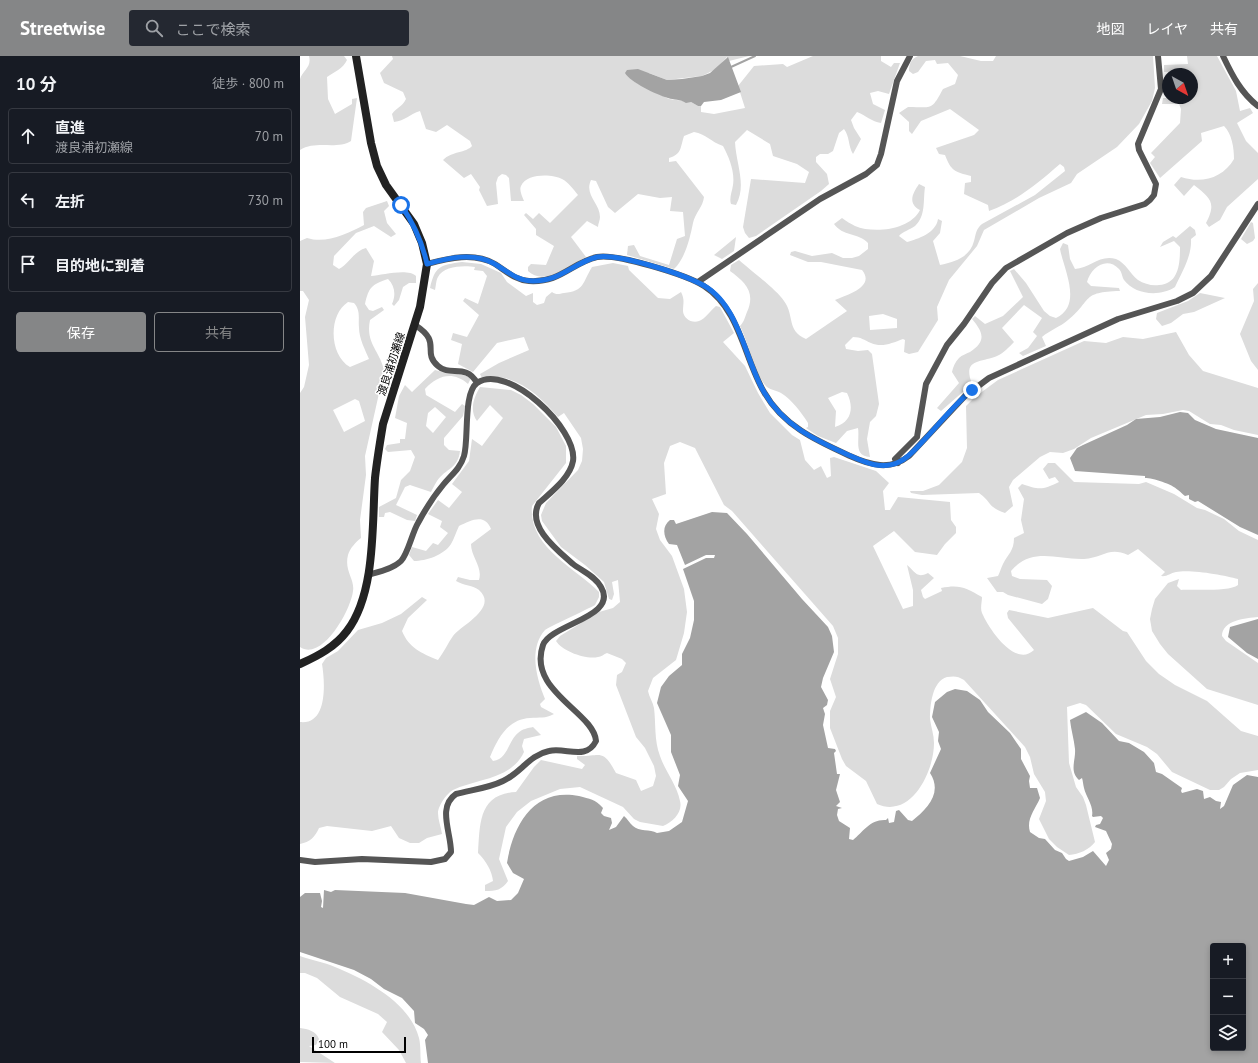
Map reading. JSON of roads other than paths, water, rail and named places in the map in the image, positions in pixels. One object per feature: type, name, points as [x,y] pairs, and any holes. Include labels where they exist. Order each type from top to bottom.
[{"type":"main road","name":"渡良浦初瀬線","points":[[300,664],[327,650],[346,632],[358,613],[368,575],[379,443],[383,424],[415,325],[424,288],[427,264],[422,243],[414,224],[386,185],[376,166],[356,56]]},
{"type":"street","points":[[698,282],[820,199],[866,174],[877,165],[881,154],[897,81],[910,56]]},
{"type":"street","points":[[898,463],[895,459],[913,442],[919,432],[926,384],[947,345],[964,324],[992,283],[1011,265],[1067,232],[1101,218],[1145,204],[1154,195],[1156,184],[1139,150],[1138,144],[1161,89],[1158,56]]},
{"type":"street","points":[[1223,56],[1238,85],[1249,99],[1258,106]]},
{"type":"street","points":[[427,264],[443,259],[471,256],[489,261],[518,278],[527,281],[543,281],[561,276],[597,257],[616,257],[636,261],[698,282],[714,293],[728,312],[764,394],[788,421],[812,438],[871,465],[883,466],[898,463],[909,456],[965,396],[989,378],[1118,318],[1177,301],[1193,293],[1211,276],[1258,204]]},
{"type":"street","points":[[415,325],[426,332],[430,338],[431,354],[439,367],[443,369],[462,371],[469,374],[477,383]]},
{"type":"street","points":[[300,860],[315,862],[362,859],[431,862],[445,859],[451,852],[445,808],[450,798],[456,794],[503,781],[530,759],[540,754],[559,750],[582,752],[593,748],[596,741],[592,730],[550,685],[542,666],[541,654],[546,639],[552,634],[590,614],[601,606],[604,599],[601,587],[595,579],[574,564],[552,544],[540,529],[536,520],[536,508],[539,503],[568,474],[573,460],[571,445],[559,424],[529,395],[508,383],[487,380],[477,383],[470,393],[466,449],[460,466],[432,499],[417,524],[403,560],[398,564],[368,575]]},
{"type":"waterway","points":[[731,67],[755,56]]}]
